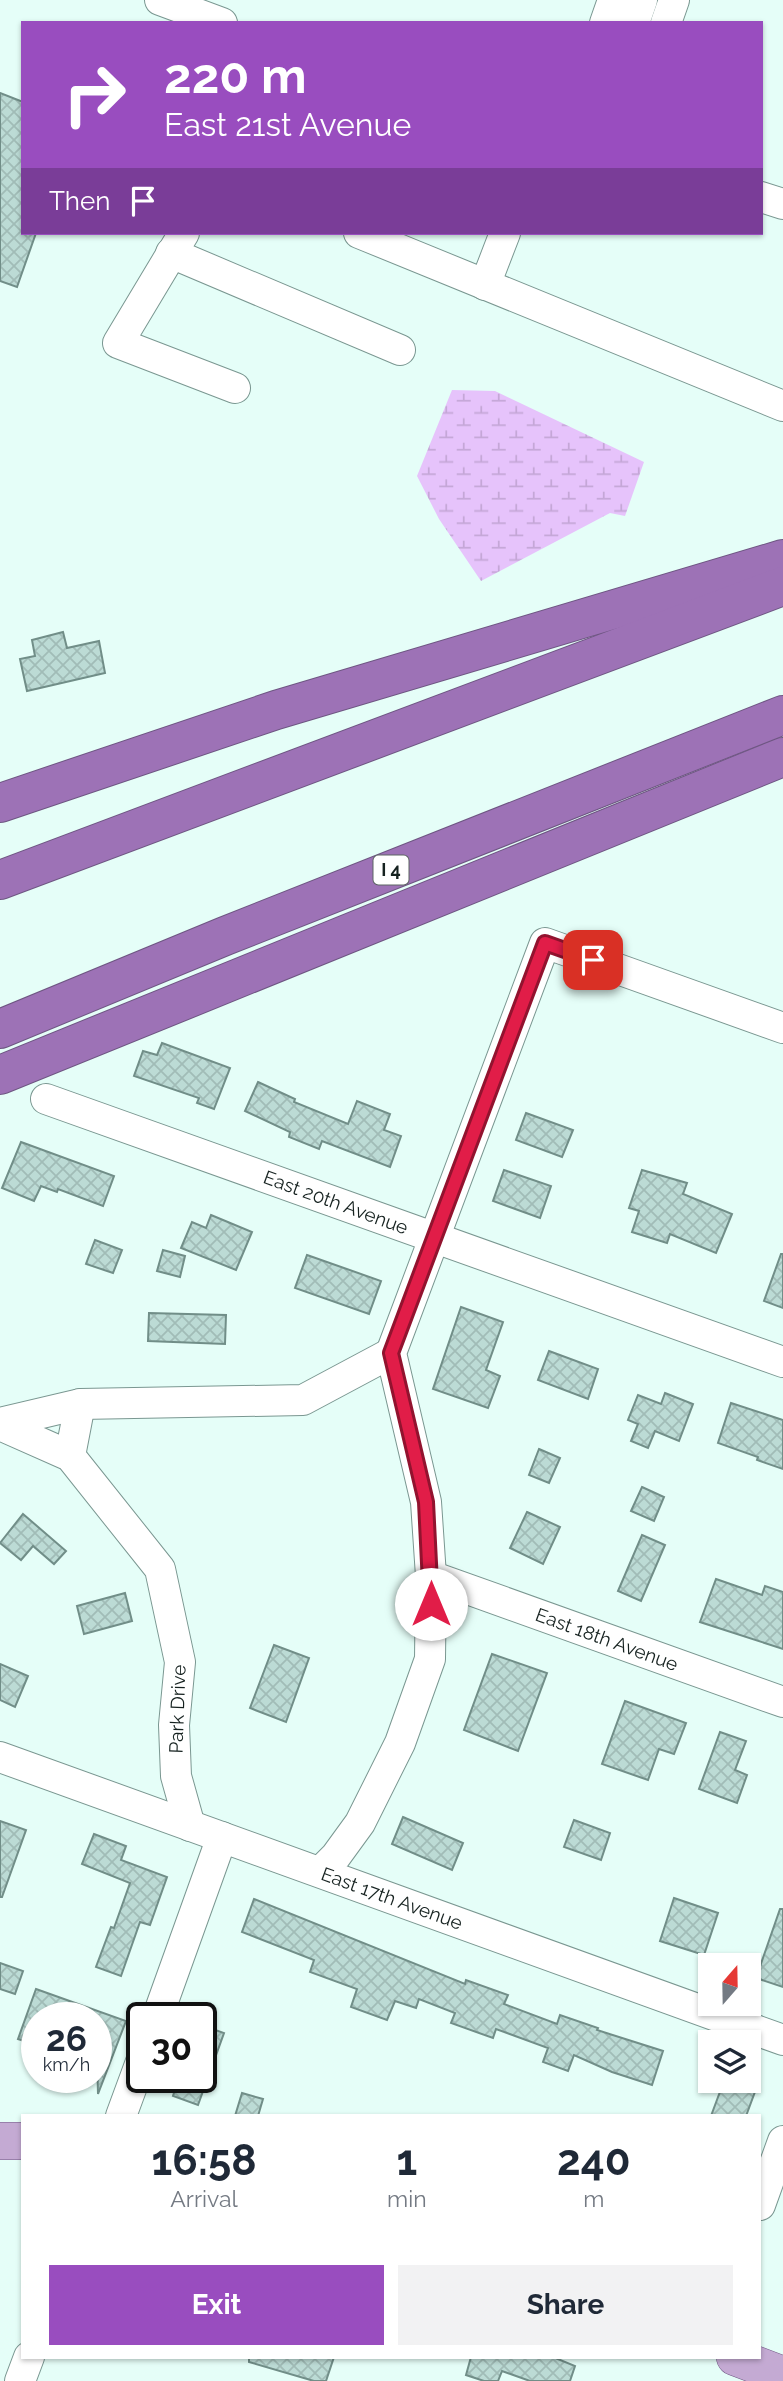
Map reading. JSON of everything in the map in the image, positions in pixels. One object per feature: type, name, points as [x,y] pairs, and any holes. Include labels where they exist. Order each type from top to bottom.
[{"type":"highway","points":[[0,803],[276,710],[783,559]]},
{"type":"highway","points":[[0,880],[783,586]]},
{"type":"highway","name":"I 4","points":[[0,1029],[225,936],[783,715]]},
{"type":"highway","points":[[0,1074],[783,757]]},
{"type":"main road","points":[[0,2141],[21,2141]]},
{"type":"street","points":[[160,0],[217,21]]},
{"type":"street","points":[[606,21],[613,0]]},
{"type":"street","points":[[635,21],[642,0]]},
{"type":"street","points":[[667,21],[674,0]]},
{"type":"street","points":[[763,198],[783,204]]},
{"type":"street","points":[[364,235],[783,406]]},
{"type":"street","points":[[485,285],[504,235]]},
{"type":"street","points":[[235,388],[118,343],[177,243],[400,350]]},
{"type":"street","points":[[320,1872],[336,1856],[360,1823],[400,1743],[430,1659],[431,1576],[426,1502],[391,1353],[545,943],[783,1028]]},
{"type":"street","name":"East 20th Avenue","points":[[47,1099],[783,1362]]},
{"type":"street","name":"Park Drive","points":[[0,1424],[80,1404],[303,1400],[391,1353]]},
{"type":"street","points":[[70,1457],[80,1404]]},
{"type":"street","name":"Park Drive","points":[[0,1424],[70,1457],[160,1569],[180,1662],[174,1725],[176,1776],[190,1826]]},
{"type":"street","name":"East 18th Avenue","points":[[431,1576],[783,1702]]},
{"type":"street","name":"East 17th Avenue","points":[[0,1757],[783,2040]]},
{"type":"street","points":[[163,2002],[222,1837]]},
{"type":"street","points":[[122,2114],[129,2093]]},
{"type":"street","points":[[761,2202],[783,2141]]},
{"type":"street","points":[[20,2381],[28,2359]]},
{"type":"green space","points":[[452,390],[495,391],[644,462],[625,516],[610,513],[481,581],[439,519],[417,476]]},
{"type":"building","points":[[0,93],[21,101],[21,235],[35,235],[17,287],[0,281]]},
{"type":"building","points":[[63,632],[67,648],[99,641],[105,673],[27,691],[20,659],[35,656],[32,640]]},
{"type":"building","points":[[162,1043],[230,1068],[214,1109],[197,1103],[199,1098],[134,1076],[143,1051],[157,1055]]},
{"type":"building","points":[[258,1082],[295,1099],[294,1102],[348,1124],[357,1101],[390,1114],[384,1130],[401,1136],[390,1167],[322,1141],[319,1149],[289,1137],[290,1132],[245,1111]]},
{"type":"building","points":[[526,1113],[573,1130],[562,1157],[516,1140]]},
{"type":"building","points":[[21,1142],[114,1176],[103,1206],[58,1189],[57,1192],[41,1186],[34,1201],[2,1188]]},
{"type":"building","points":[[504,1170],[551,1186],[540,1218],[493,1201]]},
{"type":"building","points":[[642,1170],[687,1183],[683,1194],[732,1214],[716,1253],[670,1234],[667,1243],[632,1232],[639,1211],[629,1208]]},
{"type":"building","points":[[211,1215],[252,1232],[236,1270],[181,1248],[192,1222],[206,1228]]},
{"type":"building","points":[[95,1240],[122,1250],[113,1273],[86,1264]]},
{"type":"building","points":[[163,1250],[185,1256],[180,1277],[157,1271]]},
{"type":"building","points":[[783,1254],[783,1308],[764,1301]]},
{"type":"building","points":[[307,1255],[381,1281],[369,1314],[295,1288]]},
{"type":"building","points":[[461,1307],[503,1322],[486,1370],[500,1376],[488,1408],[433,1389]]},
{"type":"building","points":[[149,1313],[226,1315],[225,1344],[148,1341]]},
{"type":"building","points":[[549,1351],[598,1369],[588,1399],[538,1380]]},
{"type":"building","points":[[665,1393],[693,1404],[679,1441],[655,1431],[648,1448],[631,1441],[638,1424],[628,1420],[638,1395],[661,1404]]},
{"type":"building","points":[[731,1403],[783,1420],[783,1469],[718,1443]]},
{"type":"building","points":[[539,1449],[560,1458],[549,1483],[529,1475]]},
{"type":"building","points":[[642,1487],[664,1497],[654,1521],[631,1511]]},
{"type":"building","points":[[527,1512],[560,1527],[543,1564],[510,1548]]},
{"type":"building","points":[[23,1514],[66,1551],[54,1564],[33,1546],[21,1560],[0,1543]]},
{"type":"building","points":[[642,1535],[665,1545],[641,1601],[618,1591]]},
{"type":"building","points":[[716,1579],[762,1595],[765,1586],[783,1592],[783,1649],[700,1622]]},
{"type":"building","points":[[125,1593],[132,1621],[84,1634],[77,1606]]},
{"type":"building","points":[[274,1645],[309,1658],[286,1722],[250,1708]]},
{"type":"building","points":[[492,1654],[547,1673],[518,1751],[464,1730]]},
{"type":"building","points":[[0,1664],[28,1676],[15,1707],[0,1700]]},
{"type":"building","points":[[625,1701],[686,1723],[674,1754],[659,1749],[648,1780],[602,1764]]},
{"type":"building","points":[[720,1732],[746,1741],[735,1770],[747,1775],[737,1803],[699,1789]]},
{"type":"building","points":[[403,1817],[463,1843],[452,1870],[392,1844]]},
{"type":"building","points":[[574,1820],[610,1833],[601,1860],[564,1847]]},
{"type":"building","points":[[0,1821],[26,1830],[2,1897],[0,1897]]},
{"type":"building","points":[[94,1834],[126,1846],[121,1860],[167,1877],[150,1925],[140,1922],[121,1976],[96,1967],[130,1883],[82,1864]]},
{"type":"building","points":[[674,1898],[718,1913],[705,1953],[660,1941]]},
{"type":"building","points":[[254,1899],[465,1984],[466,1980],[508,1995],[504,2004],[557,2024],[560,2015],[663,2051],[652,2085],[612,2072],[574,2055],[568,2071],[543,2062],[548,2048],[496,2029],[493,2038],[451,2023],[455,2013],[419,1999],[416,2008],[395,2001],[387,2020],[351,2007],[357,1989],[310,1972],[314,1960],[242,1932]]},
{"type":"building","points":[[780,1909],[783,1909],[783,1987],[761,1980],[761,1964]]},
{"type":"building","points":[[0,1963],[23,1971],[15,1994],[0,1989]]},
{"type":"building","points":[[36,1989],[73,2002],[31,2002]]},
{"type":"building","points":[[112,2016],[126,2021],[112,2058]]},
{"type":"building","points":[[217,2031],[224,2033],[217,2052]]},
{"type":"building","points":[[174,2093],[202,2093],[198,2105],[173,2096]]},
{"type":"building","points":[[242,2093],[263,2099],[259,2114],[236,2114]]},
{"type":"building","points":[[720,2093],[755,2093],[747,2114],[712,2114]]},
{"type":"building","points":[[249,2359],[333,2359],[326,2381],[314,2381],[249,2362]]},
{"type":"building","points":[[470,2359],[558,2359],[575,2366],[570,2381],[530,2381],[502,2371],[498,2381],[484,2381],[466,2375]]},
{"type":"route","points":[[431,1604],[426,1502],[391,1353],[545,943],[593,960]]}]
